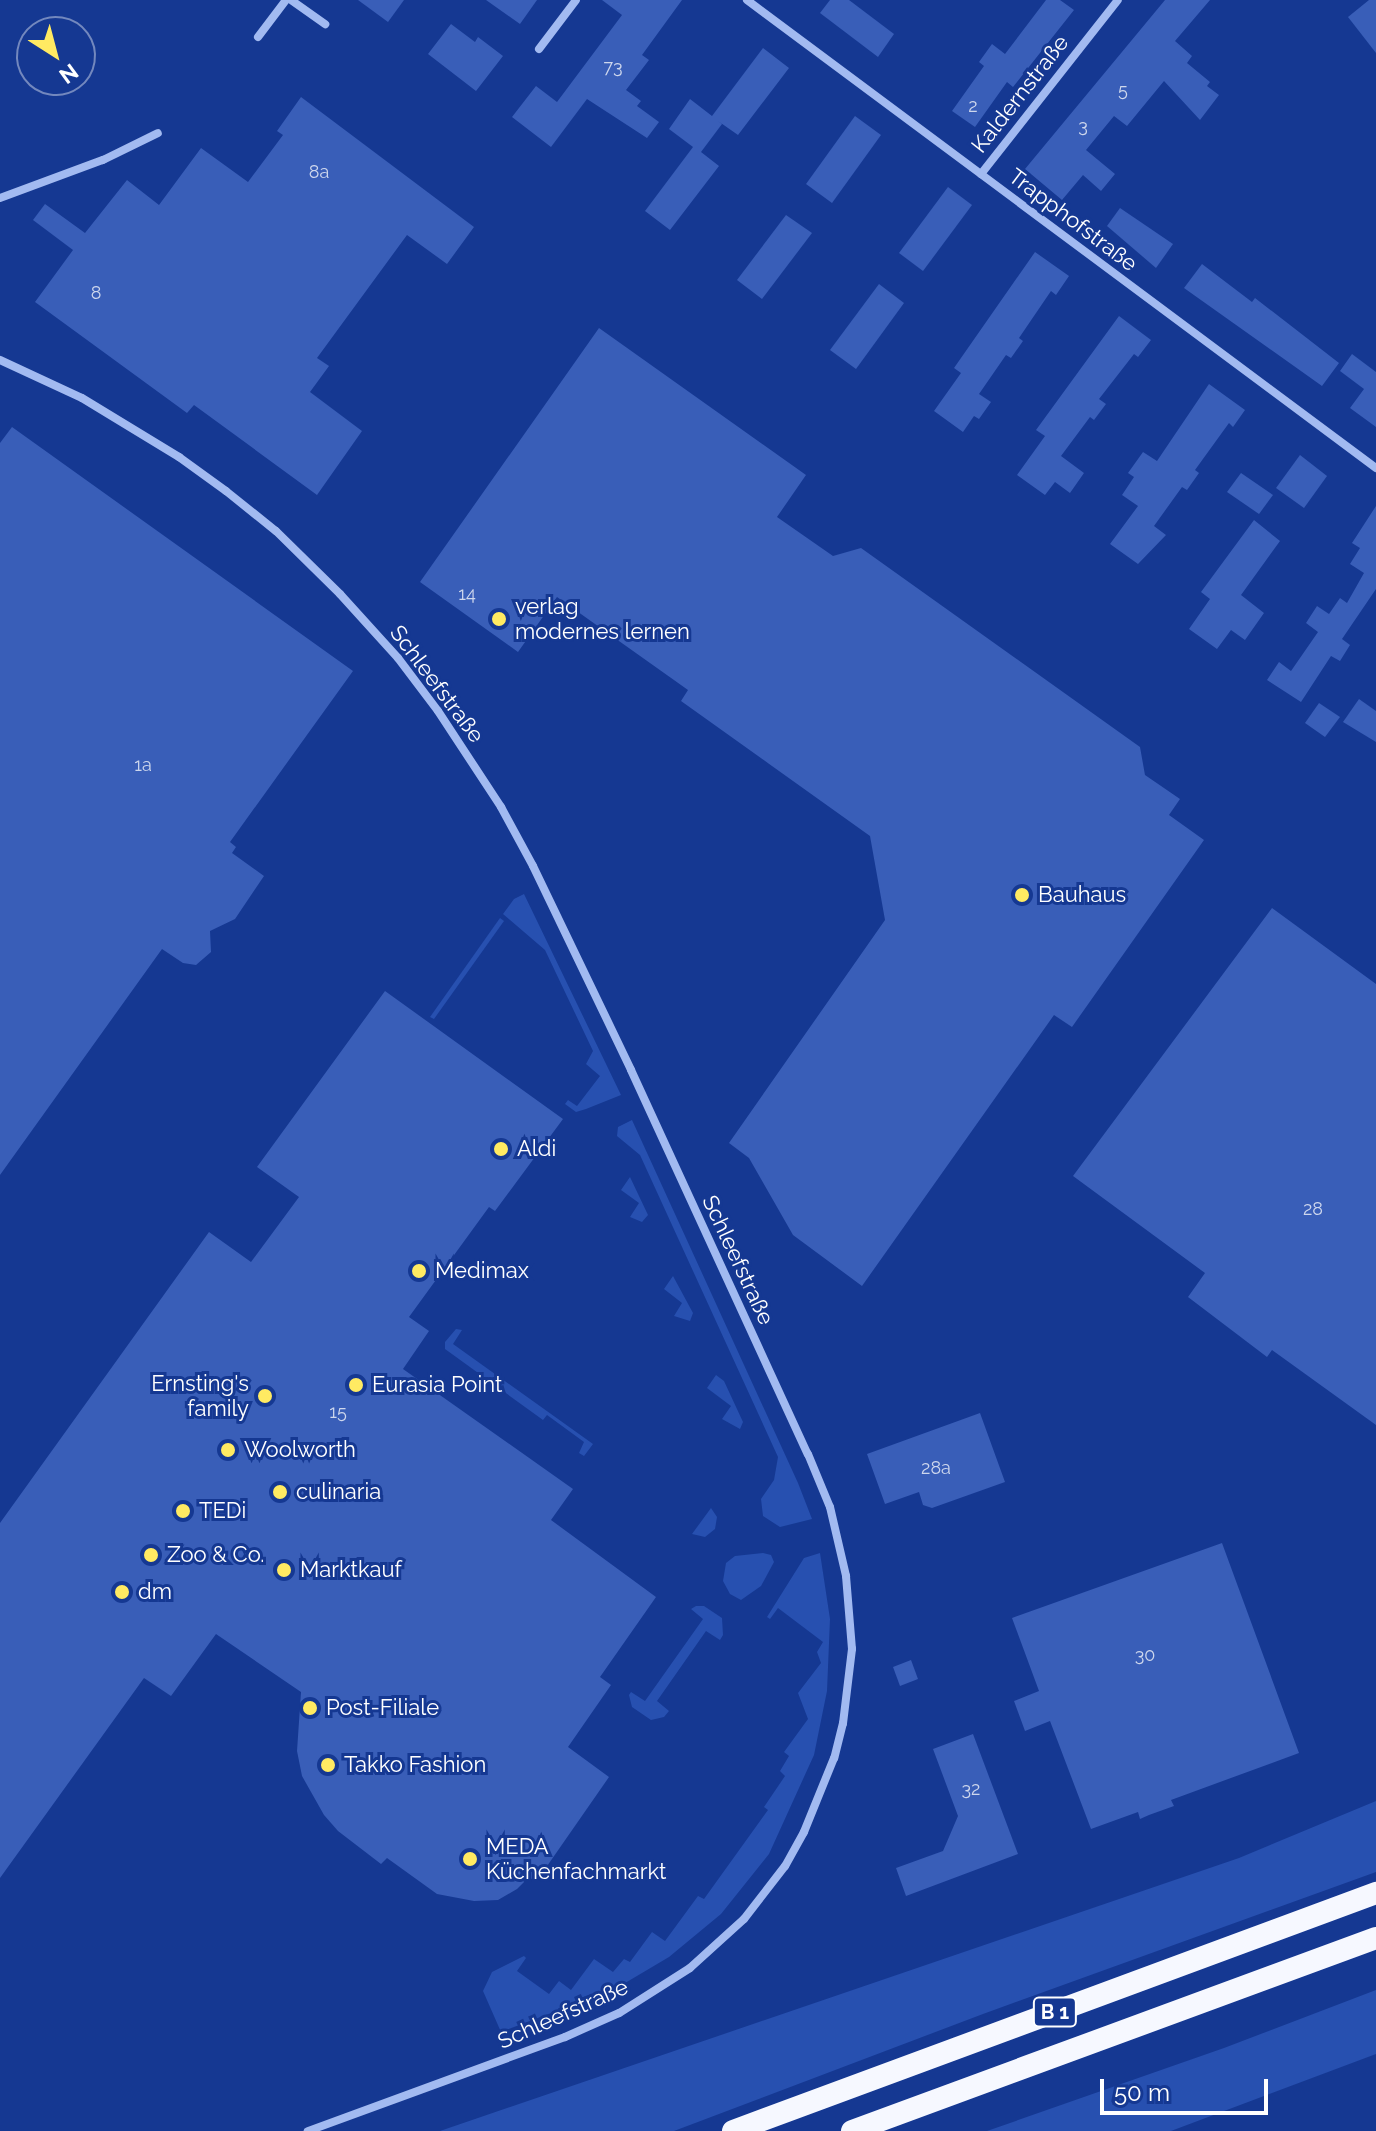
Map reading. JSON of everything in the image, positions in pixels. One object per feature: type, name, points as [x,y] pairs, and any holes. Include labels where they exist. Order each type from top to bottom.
[{"type":"highway","name":"B 1","points":[[733,2131],[1376,1893]]},
{"type":"highway","name":"B 1","points":[[852,2131],[1376,1938]]},
{"type":"street","points":[[258,37],[289,0],[325,24]]},
{"type":"street","points":[[539,49],[576,0]]},
{"type":"street","name":"Trapphofstraße","points":[[747,0],[1376,468]]},
{"type":"street","name":"Kaldernstraße","points":[[981,174],[1118,0]]},
{"type":"street","points":[[0,198],[103,160],[158,133]]},
{"type":"street","name":"Schleefstraße","points":[[0,360],[105,412],[226,491],[335,587],[398,658],[438,711],[501,807],[533,866],[631,1070],[808,1454],[830,1507],[846,1576],[852,1649],[843,1723],[834,1758],[804,1832],[785,1866],[744,1919],[690,1968],[619,2013],[565,2037],[308,2131]]},
{"type":"shaded area","points":[[524,894],[621,1095],[576,1112],[565,1104],[568,1100],[577,1106],[600,1076],[586,1064],[593,1051],[545,950],[503,914],[514,899]]},
{"type":"shaded area","points":[[500,918],[504,921],[434,1019],[430,1017]]},
{"type":"shaded area","points":[[632,1120],[812,1519],[780,1527],[763,1516],[761,1499],[774,1480],[778,1457],[640,1155],[617,1136],[618,1127]]},
{"type":"shaded area","points":[[630,1177],[648,1215],[642,1222],[630,1217],[639,1203],[621,1190]]},
{"type":"shaded area","points":[[673,1276],[693,1313],[690,1321],[674,1316],[682,1303],[664,1289]]},
{"type":"shaded area","points":[[456,1329],[462,1330],[453,1344],[593,1444],[584,1456],[579,1453],[584,1442],[547,1415],[543,1420],[445,1349],[445,1342]]},
{"type":"shaded area","points":[[716,1375],[724,1381],[743,1422],[740,1429],[722,1419],[731,1406],[707,1388]]},
{"type":"shaded area","points":[[711,1508],[717,1517],[715,1529],[705,1537],[692,1534]]},
{"type":"shaded area","points":[[820,1553],[830,1619],[827,1691],[814,1755],[769,1854],[721,1914],[669,1957],[615,1989],[501,2032],[483,1991],[492,1972],[524,1956],[526,1958],[517,1971],[549,1994],[559,1981],[571,1990],[594,1959],[613,1972],[624,1959],[630,1962],[652,1932],[665,1941],[698,1896],[704,1899],[768,1810],[764,1807],[785,1776],[780,1771],[789,1756],[784,1752],[808,1719],[798,1693],[821,1663],[817,1652],[823,1642],[778,1608],[770,1619],[767,1617],[804,1558]]},
{"type":"shaded area","points":[[771,1555],[774,1562],[761,1586],[741,1600],[730,1594],[723,1581],[726,1563],[735,1556]]},
{"type":"shaded area","points":[[704,1606],[722,1618],[723,1635],[720,1640],[706,1631],[657,1701],[669,1711],[664,1717],[651,1720],[632,1707],[629,1695],[631,1692],[645,1701],[703,1619],[691,1609]]},
{"type":"shaded area","points":[[1376,1801],[1376,1872],[983,2014],[674,2131],[440,2131],[1239,1858]]},
{"type":"shaded area","points":[[1376,1990],[1376,2054],[1171,2131],[987,2131],[1224,2048]]},
{"type":"building","points":[[358,0],[404,0],[388,22]]},
{"type":"building","points":[[486,0],[537,0],[520,24]]},
{"type":"building","points":[[602,0],[682,0],[642,55],[649,60],[626,90],[641,101],[637,106],[659,122],[647,138],[587,99],[551,147],[512,117],[536,86],[557,102],[622,15]]},
{"type":"building","points":[[830,0],[849,0],[894,34],[878,57],[820,13]]},
{"type":"building","points":[[1046,0],[1060,0],[1074,10],[1013,87],[1007,82],[975,127],[952,111],[984,66],[979,62],[992,44],[1005,54]]},
{"type":"building","points":[[1165,0],[1210,0],[1175,41],[1192,56],[1187,63],[1210,82],[1207,86],[1219,95],[1200,120],[1164,81],[1127,126],[1114,116],[1086,150],[1115,174],[1101,191],[1083,175],[1062,200],[1025,169]]},
{"type":"building","points":[[1369,0],[1376,0],[1376,53],[1348,17]]},
{"type":"building","points":[[451,24],[475,42],[478,37],[503,56],[476,91],[428,54]]},
{"type":"building","points":[[763,48],[789,68],[738,135],[718,121],[722,124],[701,152],[719,166],[670,230],[645,211],[693,147],[669,129],[690,99],[712,116]]},
{"type":"building","points":[[301,97],[474,227],[447,264],[407,235],[317,358],[329,366],[310,392],[362,431],[317,495],[194,405],[187,413],[35,302],[73,250],[33,220],[45,204],[85,233],[127,180],[159,205],[201,148],[248,182],[283,135],[277,131]]},
{"type":"building","points":[[855,116],[881,135],[832,203],[806,184]]},
{"type":"building","points":[[948,187],[972,205],[923,271],[899,253]]},
{"type":"building","points":[[1120,208],[1173,244],[1156,268],[1107,226]]},
{"type":"building","points":[[786,215],[812,233],[762,299],[737,280]]},
{"type":"building","points":[[1035,252],[1069,276],[1056,295],[1051,291],[1019,338],[1023,341],[1011,358],[1006,355],[979,394],[991,402],[979,419],[974,416],[963,432],[934,411],[961,373],[954,368]]},
{"type":"building","points":[[1202,264],[1252,302],[1255,298],[1339,363],[1322,386],[1184,288]]},
{"type":"building","points":[[879,284],[904,303],[856,369],[830,350]]},
{"type":"building","points":[[1119,316],[1151,340],[1138,357],[1134,354],[1099,399],[1106,404],[1094,420],[1090,417],[1061,456],[1084,473],[1070,493],[1055,482],[1045,495],[1017,475],[1045,436],[1036,430]]},
{"type":"building","name":"Bauhaus","points":[[599,328],[806,475],[777,517],[833,556],[861,548],[1140,747],[1145,775],[1180,799],[1169,815],[1204,840],[1072,1027],[1054,1015],[862,1286],[793,1235],[749,1158],[729,1143],[885,920],[870,836],[681,701],[688,690],[557,597],[518,652],[420,582]]},
{"type":"building","points":[[1352,354],[1376,372],[1376,427],[1350,408],[1364,389],[1340,371]]},
{"type":"building","points":[[1209,384],[1245,410],[1233,427],[1229,423],[1195,470],[1199,473],[1187,490],[1182,487],[1154,526],[1166,535],[1138,564],[1110,544],[1138,506],[1122,495],[1134,477],[1128,473],[1143,452],[1157,461]]},
{"type":"building","points":[[12,427],[353,671],[230,842],[236,847],[232,853],[264,876],[235,919],[210,931],[211,952],[196,965],[183,963],[162,949],[0,1175],[0,443]]},
{"type":"building","points":[[1300,455],[1327,476],[1304,508],[1276,488]]},
{"type":"building","points":[[1241,473],[1273,495],[1259,514],[1227,492]]},
{"type":"building","points":[[1376,506],[1376,589],[1342,639],[1350,645],[1340,661],[1331,656],[1301,702],[1267,680],[1279,662],[1291,671],[1318,632],[1306,623],[1317,606],[1329,614],[1340,598],[1347,603],[1364,573],[1350,564],[1360,548],[1352,543]]},
{"type":"building","points":[[1254,520],[1280,541],[1241,595],[1264,613],[1245,640],[1231,630],[1217,649],[1189,629],[1210,599],[1201,592]]},
{"type":"building","points":[[1359,699],[1376,711],[1376,742],[1343,722]]},
{"type":"building","points":[[1319,703],[1340,717],[1325,737],[1305,723]]},
{"type":"building","points":[[1272,908],[1376,984],[1376,1425],[1272,1350],[1267,1357],[1188,1297],[1205,1273],[1073,1176]]},
{"type":"building","points":[[385,991],[563,1119],[495,1211],[489,1207],[409,1317],[429,1331],[403,1369],[573,1489],[551,1520],[656,1597],[600,1677],[611,1685],[568,1747],[609,1777],[536,1882],[529,1877],[517,1889],[498,1900],[474,1901],[437,1894],[387,1858],[381,1864],[338,1831],[324,1815],[302,1776],[297,1751],[301,1692],[216,1634],[171,1696],[144,1678],[0,1878],[0,1523],[209,1232],[251,1262],[299,1197],[257,1167]]},
{"type":"building","points":[[980,1413],[1005,1482],[932,1508],[923,1505],[919,1492],[885,1504],[867,1454]]},
{"type":"building","points":[[1222,1543],[1299,1753],[1171,1800],[1174,1806],[1140,1819],[1138,1812],[1091,1829],[1050,1721],[1025,1731],[1014,1701],[1039,1691],[1012,1618]]},
{"type":"building","points":[[911,1660],[918,1679],[900,1686],[893,1667]]},
{"type":"building","points":[[973,1734],[1018,1854],[906,1896],[896,1868],[943,1851],[958,1816],[933,1749]]},
{"type":"place","name":"verlag modernes lernen","points":[[499,619]]},
{"type":"place","name":"Bauhaus","points":[[1022,895]]},
{"type":"place","name":"Aldi","points":[[501,1149]]},
{"type":"place","name":"Medimax","points":[[419,1271]]},
{"type":"place","name":"Eurasia Point","points":[[356,1385]]},
{"type":"place","name":"Ernsting's family","points":[[265,1396]]},
{"type":"place","name":"Woolworth","points":[[228,1450]]},
{"type":"place","name":"culinaria","points":[[280,1492]]},
{"type":"place","name":"TEDi","points":[[183,1511]]},
{"type":"place","name":"Zoo & Co.","points":[[151,1555]]},
{"type":"place","name":"Marktkauf","points":[[284,1570]]},
{"type":"place","name":"dm","points":[[122,1592]]},
{"type":"place","name":"Post-Filiale","points":[[310,1708]]},
{"type":"place","name":"Takko Fashion","points":[[328,1765]]},
{"type":"place","name":"MEDA Küchenfachmarkt","points":[[470,1859]]}]
